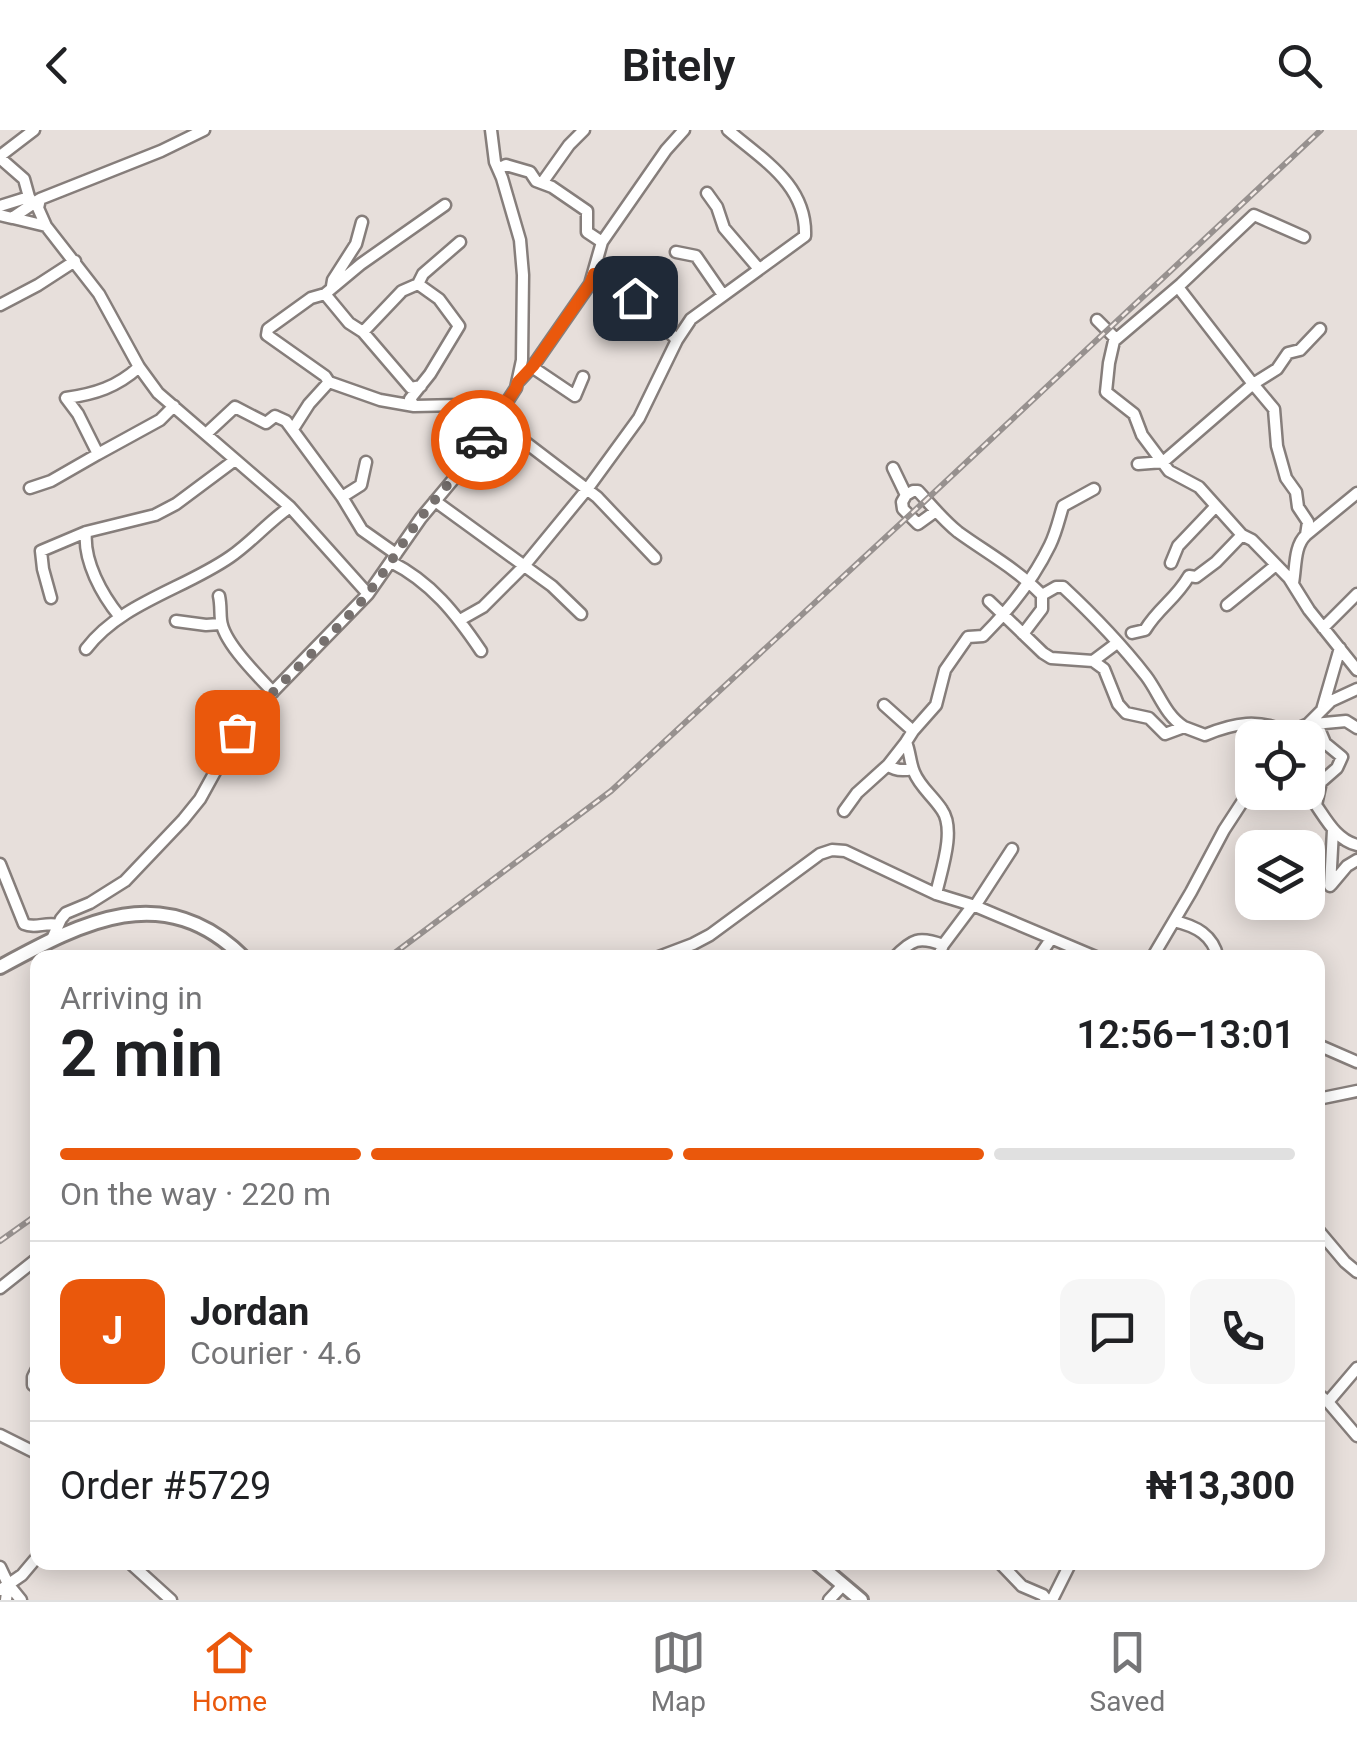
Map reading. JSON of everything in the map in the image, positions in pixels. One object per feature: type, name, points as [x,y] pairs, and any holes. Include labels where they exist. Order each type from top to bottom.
[{"type":"main road","points":[[0,967],[55,932],[107,918],[156,913],[206,928],[237,950]]},
{"type":"main road","points":[[826,1570],[861,1600]]},
{"type":"street","points":[[34,130],[0,157],[32,188],[52,196]]},
{"type":"street","points":[[0,206],[52,196],[204,130]]},
{"type":"street","points":[[0,864],[24,924],[32,928],[48,923],[55,932],[66,913],[125,881],[200,799],[237,732],[351,614],[467,463],[516,388],[522,360],[520,240],[495,162],[491,130]]},
{"type":"street","points":[[542,183],[584,130]]},
{"type":"street","points":[[518,382],[590,284],[602,242],[684,130]]},
{"type":"street","points":[[460,620],[482,607],[524,566],[587,490],[638,418],[690,319],[805,236],[806,215],[786,180],[728,130]]},
{"type":"street","points":[[498,169],[506,166],[530,172],[536,180],[587,212],[587,232],[602,242]]},
{"type":"street","points":[[24,180],[46,226],[99,294],[139,367],[158,393],[290,508],[368,594]]},
{"type":"street","points":[[706,193],[718,207],[724,228],[758,269]]},
{"type":"street","points":[[6,217],[34,200]]},
{"type":"street","points":[[445,205],[328,291],[286,314],[268,329],[268,335],[329,382],[380,400],[414,406],[461,404],[495,419],[587,490],[655,558]]},
{"type":"street","points":[[1304,236],[1254,215],[1116,339],[1106,392],[1134,414],[1142,434],[1169,471],[1199,487],[1242,535],[1276,565],[1357,670]]},
{"type":"street","points":[[6,217],[46,226]]},
{"type":"street","points":[[328,291],[356,244],[362,222]]},
{"type":"street","points":[[364,332],[402,291],[418,284],[422,274],[460,242]]},
{"type":"street","points":[[676,252],[696,256],[724,294]]},
{"type":"street","points":[[0,305],[75,261]]},
{"type":"street","points":[[594,274],[614,276],[676,340]]},
{"type":"street","points":[[414,406],[410,398],[459,326],[438,299],[418,284]]},
{"type":"street","points":[[1178,287],[1274,410],[1277,446],[1286,478],[1308,522],[1306,536]]},
{"type":"street","points":[[328,291],[349,323],[364,332],[412,388],[421,386]]},
{"type":"street","points":[[1097,320],[1116,339]]},
{"type":"street","points":[[1138,464],[1163,462],[1253,384],[1277,369],[1288,353],[1300,350],[1320,329]]},
{"type":"street","points":[[98,454],[66,398],[106,390],[139,367]]},
{"type":"street","points":[[532,367],[575,396],[583,378]]},
{"type":"street","points":[[293,430],[329,382]]},
{"type":"street","points":[[78,414],[90,395]]},
{"type":"street","points":[[30,488],[51,481],[160,420],[174,406]]},
{"type":"street","points":[[206,434],[234,407],[266,423],[274,416],[286,421],[362,530],[460,620],[481,650]]},
{"type":"street","points":[[51,598],[41,551],[86,532],[166,510],[235,460]]},
{"type":"street","points":[[342,497],[360,484],[366,462]]},
{"type":"street","points":[[894,468],[906,495]]},
{"type":"street","points":[[844,812],[857,792],[888,765],[936,705],[945,670],[968,637],[983,636],[1004,615],[1051,543],[1063,506],[1094,489]]},
{"type":"street","points":[[936,511],[918,524],[903,509],[902,502],[906,495],[918,491],[957,531],[1028,580],[1042,595],[1042,609],[1023,634]]},
{"type":"street","points":[[1292,583],[1299,542],[1357,492]]},
{"type":"street","points":[[435,501],[552,586],[581,614]]},
{"type":"street","points":[[1171,564],[1178,546],[1216,506]]},
{"type":"street","points":[[86,648],[120,617],[229,558],[269,521],[290,508]]},
{"type":"street","points":[[86,532],[85,547],[98,581],[120,617]]},
{"type":"street","points":[[1132,633],[1146,630],[1157,610],[1174,600],[1189,576],[1196,577],[1216,562],[1242,535]]},
{"type":"street","points":[[1227,605],[1276,565]]},
{"type":"street","points":[[1042,595],[1062,587],[1084,606],[1148,678],[1173,720],[1204,734],[1235,725]]},
{"type":"street","points":[[1323,628],[1357,594]]},
{"type":"street","points":[[219,596],[220,624],[249,669],[273,692]]},
{"type":"street","points":[[989,601],[1051,658],[1093,661],[1104,669],[1118,704],[1126,712],[1149,718],[1164,734],[1184,727]]},
{"type":"street","points":[[176,621],[220,624]]},
{"type":"street","points":[[1093,661],[1117,643]]},
{"type":"street","points":[[1322,711],[1340,648]]},
{"type":"street","points":[[1315,720],[1331,701],[1357,689]]},
{"type":"street","points":[[884,705],[913,730]]},
{"type":"street","points":[[1325,722],[1346,720],[1357,728]]},
{"type":"street","points":[[906,742],[912,769],[945,813],[948,846],[936,894]]},
{"type":"street","points":[[1325,743],[1342,757],[1325,779]]},
{"type":"street","points":[[888,765],[904,771],[912,769]]},
{"type":"street","points":[[1157,950],[1237,810]]},
{"type":"street","points":[[1320,810],[1333,829],[1348,843],[1357,845]]},
{"type":"street","points":[[1333,829],[1330,886],[1357,860]]},
{"type":"street","points":[[941,950],[1012,848]]},
{"type":"street","points":[[677,950],[710,935],[797,869],[832,850],[845,851],[936,894],[1079,950]]},
{"type":"street","points":[[1174,921],[1194,925],[1213,942],[1216,950]]},
{"type":"street","points":[[902,950],[925,938],[943,945]]},
{"type":"street","points":[[1043,950],[1051,938]]},
{"type":"street","points":[[693,944],[700,950]]},
{"type":"street","points":[[1325,1048],[1357,1062]]},
{"type":"street","points":[[1325,1098],[1357,1091]]},
{"type":"street","points":[[1325,1238],[1357,1272]]},
{"type":"street","points":[[0,1288],[30,1264]]},
{"type":"street","points":[[1328,1402],[1357,1368]]},
{"type":"street","points":[[1325,1400],[1357,1436]]},
{"type":"street","points":[[0,1435],[30,1450]]},
{"type":"street","points":[[4,1587],[30,1565]]},
{"type":"street","points":[[0,1566],[6,1600]]},
{"type":"street","points":[[138,1570],[171,1600]]},
{"type":"street","points":[[1007,1570],[1022,1586],[1050,1600],[1067,1570]]},
{"type":"street","points":[[830,1600],[843,1584]]},
{"type":"street","points":[[4,1587],[21,1600]]},
{"type":"railway","points":[[399,950],[611,791],[1321,130]]},
{"type":"railway","points":[[0,1241],[30,1220]]},
{"type":"way so far","points":[[237,732],[368,594],[481,440]]},
{"type":"route","points":[[481,440],[594,274],[614,276],[635,298]]}]
